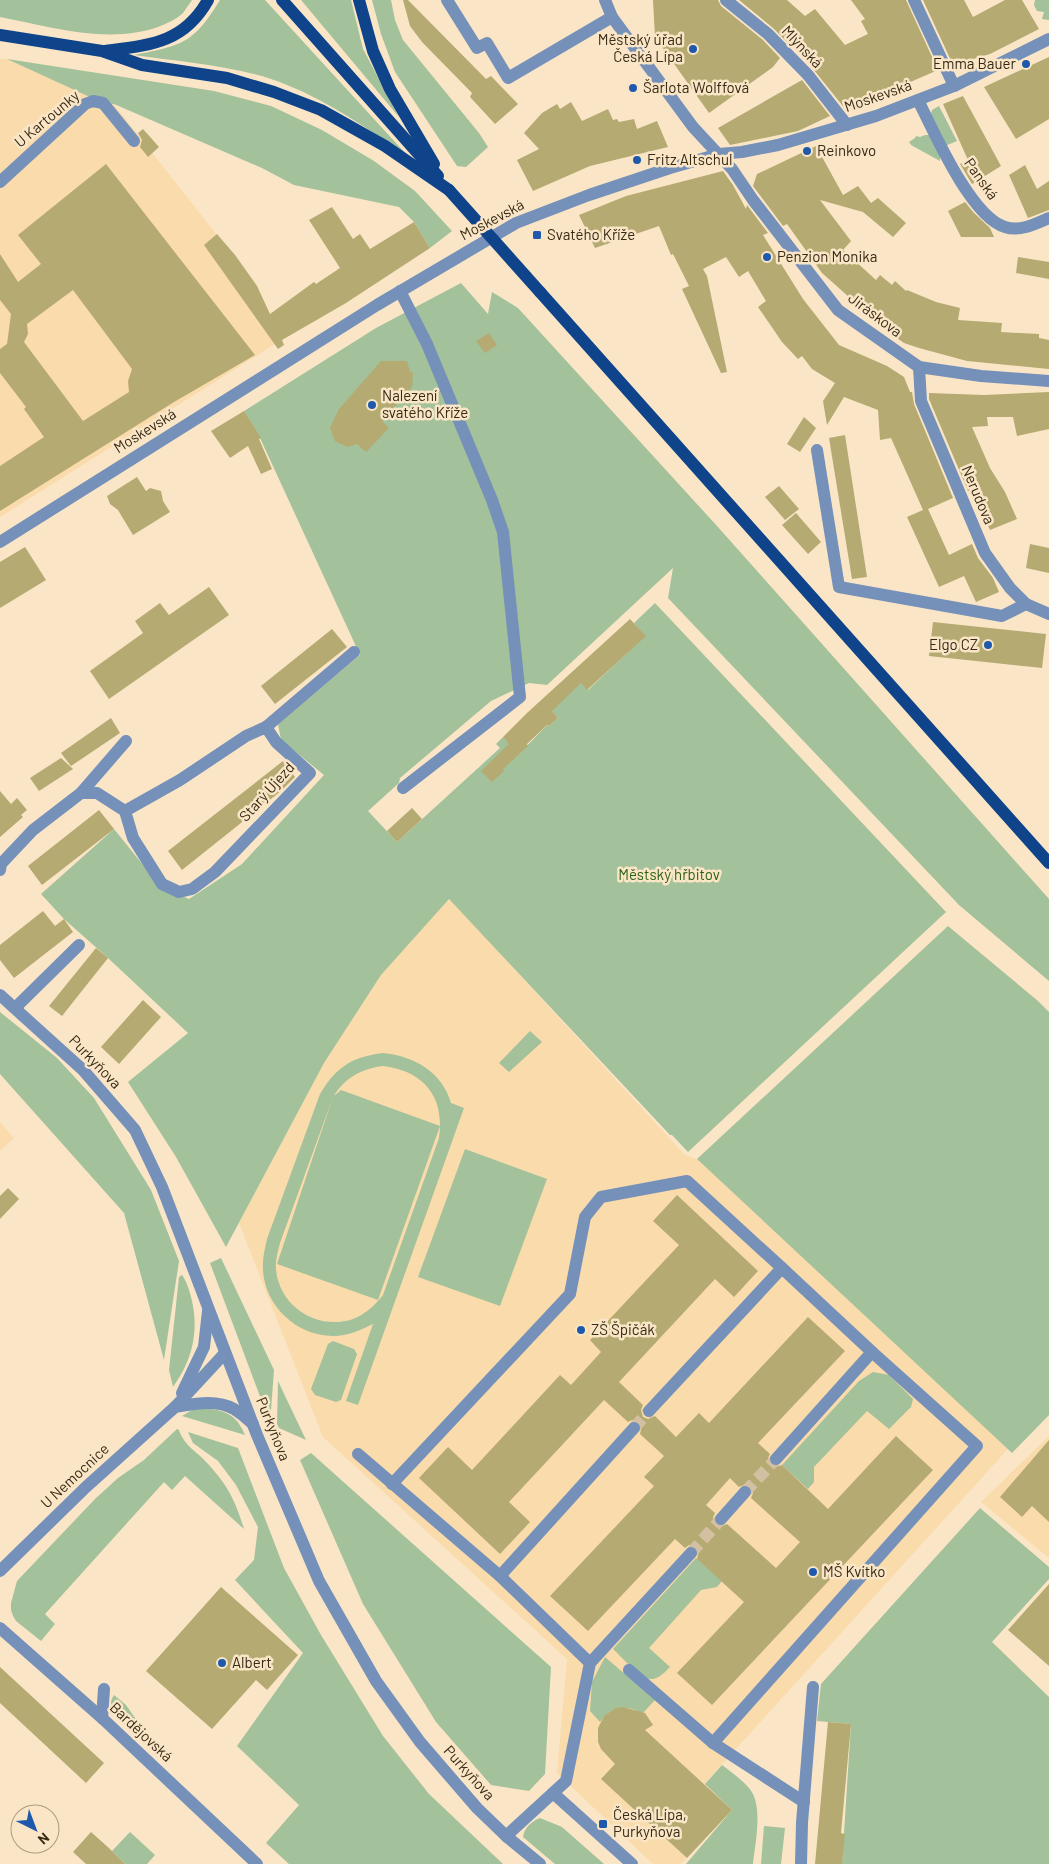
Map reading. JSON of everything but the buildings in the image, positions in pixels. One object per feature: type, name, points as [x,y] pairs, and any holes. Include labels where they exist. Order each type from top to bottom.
[{"type":"main road","points":[[102,51],[134,47],[166,39],[187,27],[200,14],[208,0]]},
{"type":"main road","points":[[282,0],[1049,863]]},
{"type":"main road","points":[[359,0],[374,51],[390,89],[449,190]]},
{"type":"main road","points":[[0,35],[102,51],[142,65],[227,78],[289,98],[321,110],[385,146],[449,190]]},
{"type":"street","points":[[447,0],[478,48],[487,43],[508,78],[612,17]]},
{"type":"street","name":"Jiráskova","points":[[605,0],[612,17],[693,127],[732,169],[753,200],[838,310],[919,367],[981,376],[1049,381]]},
{"type":"street","name":"Mlýnská","points":[[726,0],[768,34],[801,68],[847,125]]},
{"type":"street","points":[[914,0],[954,86]]},
{"type":"street","name":"Moskevská","points":[[0,542],[400,291],[516,223],[589,195],[719,154],[778,145],[847,125],[954,86],[1049,39]]},
{"type":"street","name":"Panská","points":[[918,100],[953,170],[990,220],[1005,227],[1018,229],[1049,218]]},
{"type":"street","name":"U Kartounky","points":[[0,182],[85,104],[93,101],[103,103],[134,142]]},
{"type":"street","points":[[400,291],[427,344],[503,532],[520,697],[403,788]]},
{"type":"street","name":"Nerudova","points":[[919,367],[922,401],[985,553],[1010,588],[1026,604],[1047,614]]},
{"type":"street","points":[[817,450],[839,587],[1002,616],[1026,604]]},
{"type":"street","points":[[81,793],[97,793],[126,811],[180,780],[246,736],[266,727],[354,652]]},
{"type":"street","name":"Starý Újezd","points":[[126,811],[133,838],[162,884],[179,892],[192,890],[215,872],[310,773],[276,742],[266,727]]},
{"type":"street","points":[[0,870],[1,864],[33,830],[81,793],[126,741]]},
{"type":"street","points":[[15,1008],[79,946]]},
{"type":"street","name":"Purkyňova","points":[[0,995],[83,1070],[135,1130],[162,1187],[194,1266],[208,1308],[253,1424],[319,1581],[376,1681],[420,1742],[472,1802],[506,1836],[540,1864]]},
{"type":"street","points":[[392,1484],[570,1294],[585,1217],[601,1197],[687,1181],[977,1446],[713,1743]]},
{"type":"street","points":[[649,1411],[782,1268]]},
{"type":"street","name":"U Nemocnice","points":[[175,1407],[204,1347],[208,1308]]},
{"type":"street","points":[[776,1459],[872,1352]]},
{"type":"street","name":"U Nemocnice","points":[[0,1571],[86,1487],[175,1407],[225,1353]]},
{"type":"street","points":[[175,1407],[201,1403],[218,1403],[234,1409],[253,1424]]},
{"type":"street","points":[[500,1576],[634,1428]]},
{"type":"street","points":[[358,1454],[500,1576],[590,1663]]},
{"type":"street","points":[[721,1519],[745,1492]]},
{"type":"street","points":[[506,1836],[566,1781],[590,1663],[691,1553]]},
{"type":"street","name":"Bardějovská","points":[[0,1628],[221,1823],[257,1864]]},
{"type":"street","points":[[629,1670],[713,1743],[804,1802]]},
{"type":"street","points":[[801,1864],[813,1686]]},
{"type":"street","points":[[102,1718],[104,1689]]},
{"type":"street","points":[[554,1793],[632,1864]]},
{"type":"shaded area","points":[[0,59],[7,59],[114,104],[257,286],[275,344],[0,517]]},
{"type":"shaded area","name":"ZŠ Špičák","points":[[449,898],[685,1155],[697,1159],[1008,1449],[705,1783],[732,1810],[681,1864],[653,1864],[557,1773],[567,1659],[323,1437],[239,1223],[324,1063],[381,975]]},
{"type":"shaded area","points":[[0,1122],[14,1138],[0,1151]]},
{"type":"shaded area","points":[[1049,1436],[1049,1558],[981,1502]]},
{"type":"green space","points":[[0,0],[192,0],[181,15],[163,25],[123,34],[103,34],[82,33],[0,17]]},
{"type":"green space","points":[[220,0],[265,0],[406,154],[318,99],[287,85],[251,73],[231,69],[134,55],[176,45],[185,40],[202,26]]},
{"type":"green space","points":[[301,0],[351,0],[363,49],[399,117]]},
{"type":"green space","points":[[372,0],[391,0],[395,20],[403,40],[479,133],[488,147],[466,167],[457,166],[395,72],[381,34]]},
{"type":"green space","points":[[1035,0],[1049,0],[1049,20],[1042,19],[1044,12],[1037,11],[1034,5]]},
{"type":"green space","points":[[7,59],[214,91],[271,106],[322,130],[374,161],[415,191],[452,231],[430,248],[414,222],[399,207],[294,185],[262,168],[114,104],[103,103]]},
{"type":"green space","points":[[939,106],[957,141],[945,146],[931,114],[932,110]]},
{"type":"green space","points":[[930,135],[940,156],[940,161],[911,145],[909,142],[916,136]]},
{"type":"green space","name":"Městský hřbitov","points":[[461,283],[488,314],[492,292],[518,308],[717,526],[1049,899],[1049,981],[959,905],[668,598],[673,568],[547,685],[529,683],[491,701],[400,778],[399,783],[368,811],[397,842],[500,748],[496,744],[503,737],[519,754],[547,725],[549,726],[558,718],[542,700],[576,677],[588,690],[645,636],[634,623],[655,603],[946,912],[688,1152],[449,899],[381,975],[324,1063],[226,1247],[176,1157],[128,1082],[188,1033],[64,919],[41,894],[114,829],[160,886],[189,899],[242,864],[324,775],[281,740],[278,724],[360,655],[260,438],[244,411],[376,328]]},
{"type":"green space","points":[[948,926],[1049,1012],[1049,1415],[1012,1453],[697,1159]]},
{"type":"green space","points":[[0,1012],[57,1058],[94,1098],[151,1190],[179,1261],[164,1360],[124,1213],[0,1074]]},
{"type":"green space","points":[[530,1031],[542,1042],[509,1072],[499,1063]]},
{"type":"green space","points":[[383,1053],[416,1062],[434,1074],[447,1092],[451,1103],[464,1108],[358,1405],[346,1401],[373,1324],[348,1334],[329,1336],[301,1328],[279,1310],[271,1298],[265,1285],[263,1262],[267,1239],[320,1094],[339,1070],[362,1057]],"holes":[[[383,1066],[397,1069],[410,1074],[429,1088],[439,1110],[440,1126],[341,1090],[334,1096],[343,1084],[361,1072]],[[333,1097],[277,1264],[378,1300],[440,1127],[439,1138],[383,1295],[370,1309],[362,1315],[340,1322],[327,1322],[302,1313],[292,1305],[284,1295],[279,1283],[276,1262],[280,1243]]]},
{"type":"green space","points":[[465,1149],[547,1179],[500,1306],[418,1277]]},
{"type":"green space","points":[[221,1258],[274,1370],[270,1423],[210,1263]]},
{"type":"green space","points":[[182,1275],[192,1301],[195,1324],[189,1357],[173,1387],[169,1370],[179,1277]]},
{"type":"green space","points":[[333,1341],[354,1349],[357,1354],[341,1400],[336,1402],[315,1395],[311,1389],[328,1344]]},
{"type":"green space","points":[[873,1372],[889,1375],[913,1399],[911,1407],[889,1429],[867,1411],[814,1467],[814,1482],[808,1489],[782,1465],[859,1381]]},
{"type":"green space","points":[[278,1381],[306,1440],[279,1428],[277,1424]]},
{"type":"green space","points":[[205,1408],[225,1412],[230,1415],[238,1422],[245,1435],[182,1416],[192,1410]]},
{"type":"green space","points":[[177,1429],[188,1445],[209,1465],[226,1487],[238,1511],[244,1529],[185,1476],[172,1490],[164,1482],[45,1614],[55,1624],[41,1641],[16,1621],[13,1616],[11,1603],[17,1581],[95,1499],[118,1478],[144,1460]]},
{"type":"green space","points":[[188,1432],[238,1448],[284,1568],[321,1635],[383,1736],[429,1794],[503,1864],[289,1864],[266,1843],[299,1805],[237,1746],[303,1653],[235,1580],[254,1560],[258,1527],[236,1485],[218,1461],[193,1443]]},
{"type":"green space","points":[[311,1453],[551,1667],[545,1774],[529,1791],[491,1785],[436,1722],[363,1604],[300,1460]]},
{"type":"green space","points":[[980,1508],[1049,1567],[1049,1579],[992,1642],[1049,1697],[1049,1864],[842,1864],[851,1724],[817,1721],[821,1684]]},
{"type":"green space","points":[[696,1558],[722,1581],[717,1587],[701,1590],[649,1648],[670,1667],[656,1678],[646,1678],[613,1649]]},
{"type":"green space","points":[[605,1657],[655,1700],[642,1714],[631,1709],[620,1708],[609,1713],[600,1722],[590,1711],[592,1682]]},
{"type":"green space","points":[[114,1695],[126,1705],[144,1731],[164,1753],[155,1752],[115,1715],[111,1706]]},
{"type":"green space","points":[[722,1765],[743,1782],[754,1795],[757,1814],[757,1835],[753,1864],[686,1864],[732,1810],[705,1784]]},
{"type":"green space","points":[[540,1818],[562,1827],[604,1864],[555,1864],[523,1837],[529,1825]]},
{"type":"green space","points":[[764,1826],[785,1828],[781,1864],[761,1864]]},
{"type":"green space","points":[[130,1832],[155,1855],[147,1864],[125,1864],[112,1851]]},
{"type":"tunnel","points":[[634,1428],[649,1411]]},
{"type":"tunnel","points":[[745,1492],[776,1459]]},
{"type":"tunnel","points":[[691,1553],[721,1519]]},
{"type":"place","name":"Městský úřad Česká Lípa","points":[[693,49]]},
{"type":"place","name":"Emma Bauer","points":[[1026,64]]},
{"type":"place","name":"Šarlota Wolffová","points":[[633,88]]},
{"type":"place","name":"Reinkovo","points":[[807,151]]},
{"type":"place","name":"Fritz Altschul","points":[[637,160]]},
{"type":"place","name":"Svatého Kříže","points":[[537,235]]},
{"type":"place","name":"Penzion Monika","points":[[767,257]]},
{"type":"place","name":"Nalezení svatého Kříže","points":[[372,405]]},
{"type":"place","name":"Elgo CZ","points":[[988,645]]},
{"type":"place","name":"ZŠ Špičák","points":[[581,1330]]},
{"type":"place","name":"MŠ Kvítko","points":[[813,1572]]},
{"type":"place","name":"Albert","points":[[222,1663]]},
{"type":"place","name":"Česká Lípa, Purkyňova","points":[[603,1824]]}]
